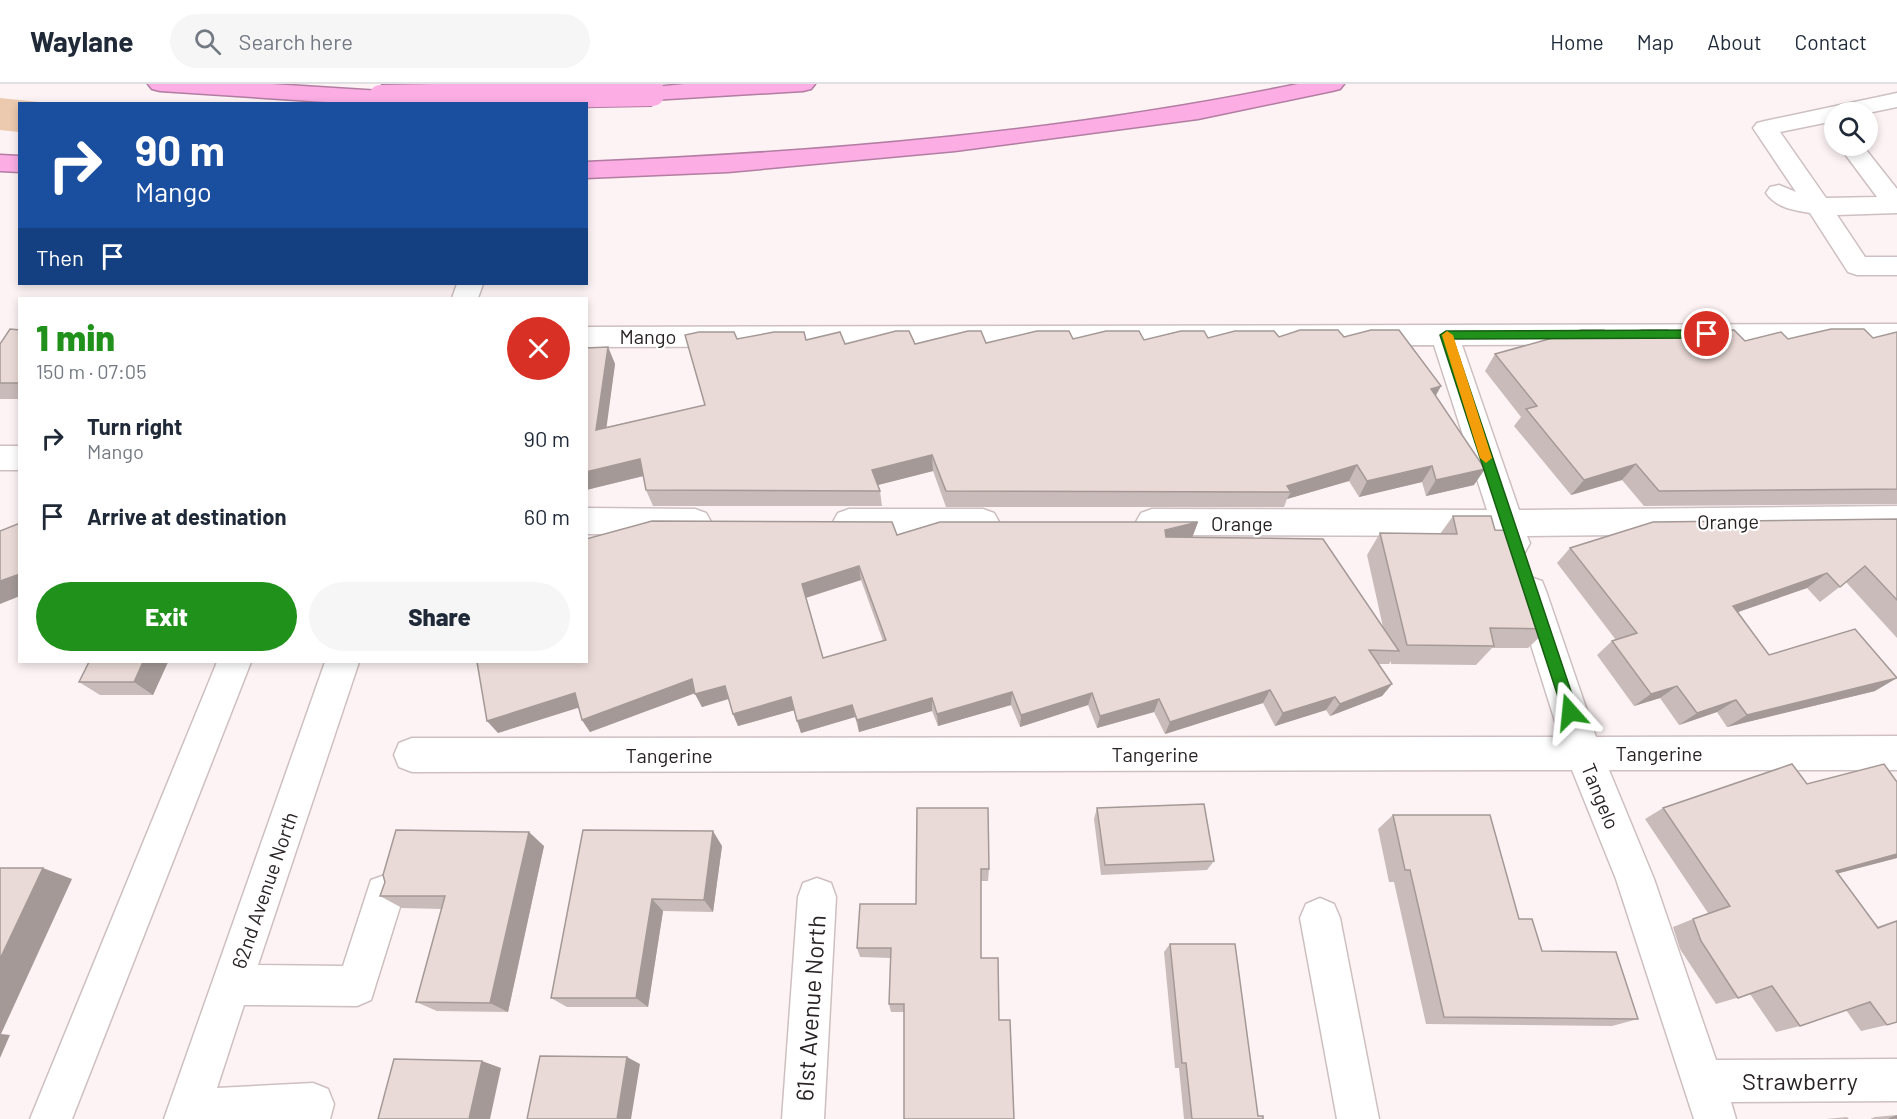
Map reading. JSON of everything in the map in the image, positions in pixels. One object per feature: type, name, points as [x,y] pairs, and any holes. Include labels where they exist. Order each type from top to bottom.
[{"type":"highway","points":[[160,84],[381,98],[652,93],[803,84]]},
{"type":"highway","points":[[588,170],[796,159],[956,143],[1198,112],[1332,84]]},
{"type":"highway","points":[[0,163],[18,164]]},
{"type":"street","points":[[531,102],[537,84]]},
{"type":"street","points":[[1878,105],[1897,100]]},
{"type":"street","points":[[1824,120],[1765,128],[1857,266],[1897,266]]},
{"type":"street","points":[[1787,163],[1770,173],[1775,188],[1792,201],[1819,207],[1896,205],[1859,156]]},
{"type":"street","name":"Mango","points":[[588,337],[1897,334]]},
{"type":"street","name":"Tangelo","points":[[1446,335],[1584,754],[1635,879],[1715,1119]]},
{"type":"street","points":[[0,458],[18,458]]},
{"type":"street","name":"Orange","points":[[1125,522],[1508,523],[1897,519]]},
{"type":"street","points":[[588,521],[718,522]]},
{"type":"street","points":[[826,522],[1017,522]]},
{"type":"street","points":[[51,1119],[234,663]]},
{"type":"street","name":"62nd Avenue North","points":[[187,1115],[342,663]]},
{"type":"street","name":"Tangerine","points":[[412,755],[1897,753]]},
{"type":"street","points":[[232,985],[357,986],[385,894]]},
{"type":"street","name":"61st Avenue North","points":[[803,1119],[817,897]]},
{"type":"street","points":[[1320,918],[1358,1119]]},
{"type":"street","name":"Strawberry","points":[[1702,1080],[1897,1080]]},
{"type":"street","points":[[187,1115],[313,1104],[309,1119]]},
{"type":"shaded area","points":[[0,98],[39,102],[18,102],[18,132],[0,130]]},
{"type":"building","points":[[10,329],[18,330],[18,383],[0,383],[0,344]]},
{"type":"building","points":[[1831,329],[1864,329],[1873,338],[1897,332],[1897,489],[1659,491],[1636,464],[1584,480],[1526,409],[1537,406],[1495,354],[1581,330],[1604,330],[1611,337],[1642,330],[1668,330],[1674,337],[1703,330],[1734,330],[1745,341],[1781,332],[1788,339]]},
{"type":"building","points":[[1300,330],[1338,330],[1344,337],[1371,330],[1399,330],[1441,386],[1431,389],[1485,469],[1436,480],[1432,466],[1367,481],[1357,465],[1287,486],[1291,492],[946,491],[932,455],[872,470],[880,491],[646,490],[640,459],[588,472],[588,348],[608,347],[596,430],[705,405],[685,335],[699,332],[734,332],[737,339],[774,332],[804,332],[806,340],[840,332],[845,344],[896,331],[909,331],[915,344],[968,331],[981,331],[986,343],[1037,331],[1069,331],[1073,339],[1106,331],[1139,331],[1144,340],[1181,331],[1204,331],[1208,338],[1235,331],[1274,331],[1279,337]]},
{"type":"building","points":[[1453,516],[1491,516],[1495,530],[1517,531],[1548,629],[1490,628],[1494,646],[1407,645],[1380,533],[1457,534]]},
{"type":"building","points":[[1897,519],[1897,600],[1865,566],[1840,587],[1827,573],[1733,606],[1769,655],[1855,629],[1897,678],[1747,715],[1736,700],[1697,713],[1677,686],[1651,694],[1612,641],[1637,633],[1570,548],[1653,522]]},
{"type":"building","points":[[652,521],[892,522],[897,535],[940,522],[1198,522],[1165,530],[1166,537],[1323,539],[1399,651],[1369,650],[1392,684],[1340,704],[1335,697],[1283,713],[1270,690],[1170,722],[1159,699],[1100,716],[1092,693],[1021,715],[1012,692],[937,714],[932,698],[857,720],[852,705],[797,721],[791,697],[733,714],[725,686],[695,694],[692,679],[582,720],[575,693],[487,721],[477,663],[588,663],[588,538]],"holes":[[[859,566],[886,640],[823,658],[802,584]]]},
{"type":"building","points":[[18,524],[18,575],[0,581],[0,531]]},
{"type":"building","points":[[88,663],[143,663],[134,682],[79,682]]},
{"type":"building","points":[[1792,764],[1807,784],[1884,764],[1897,782],[1897,854],[1836,871],[1878,928],[1897,921],[1897,1022],[1887,1025],[1870,1002],[1800,1026],[1772,986],[1738,998],[1701,941],[1693,919],[1730,906],[1663,808]]},
{"type":"building","points":[[1204,804],[1214,861],[1105,865],[1097,808]]},
{"type":"building","points":[[917,808],[988,808],[989,869],[981,869],[981,958],[998,958],[999,1020],[1010,1020],[1014,1119],[904,1119],[904,1004],[889,1004],[891,948],[857,948],[860,904],[916,904]]},
{"type":"building","points":[[1393,815],[1490,815],[1519,919],[1532,919],[1542,951],[1616,952],[1638,1019],[1444,1017],[1410,870],[1405,870]]},
{"type":"building","points":[[396,830],[529,832],[490,1003],[416,1002],[445,896],[380,896],[385,882],[383,875]]},
{"type":"building","points":[[583,830],[713,831],[704,900],[652,899],[636,998],[551,998]]},
{"type":"building","points":[[0,868],[43,868],[0,959]]},
{"type":"building","points":[[1170,944],[1235,944],[1258,1116],[1263,1116],[1263,1119],[1192,1119],[1186,1063],[1182,1063]]},
{"type":"building","points":[[540,1056],[627,1057],[617,1119],[527,1119]]},
{"type":"building","points":[[394,1059],[482,1061],[469,1119],[378,1119]]},
{"type":"slow traffic","points":[[1447,335],[1486,458]]},
{"type":"route","points":[[1570,712],[1446,335],[1707,334]]}]
